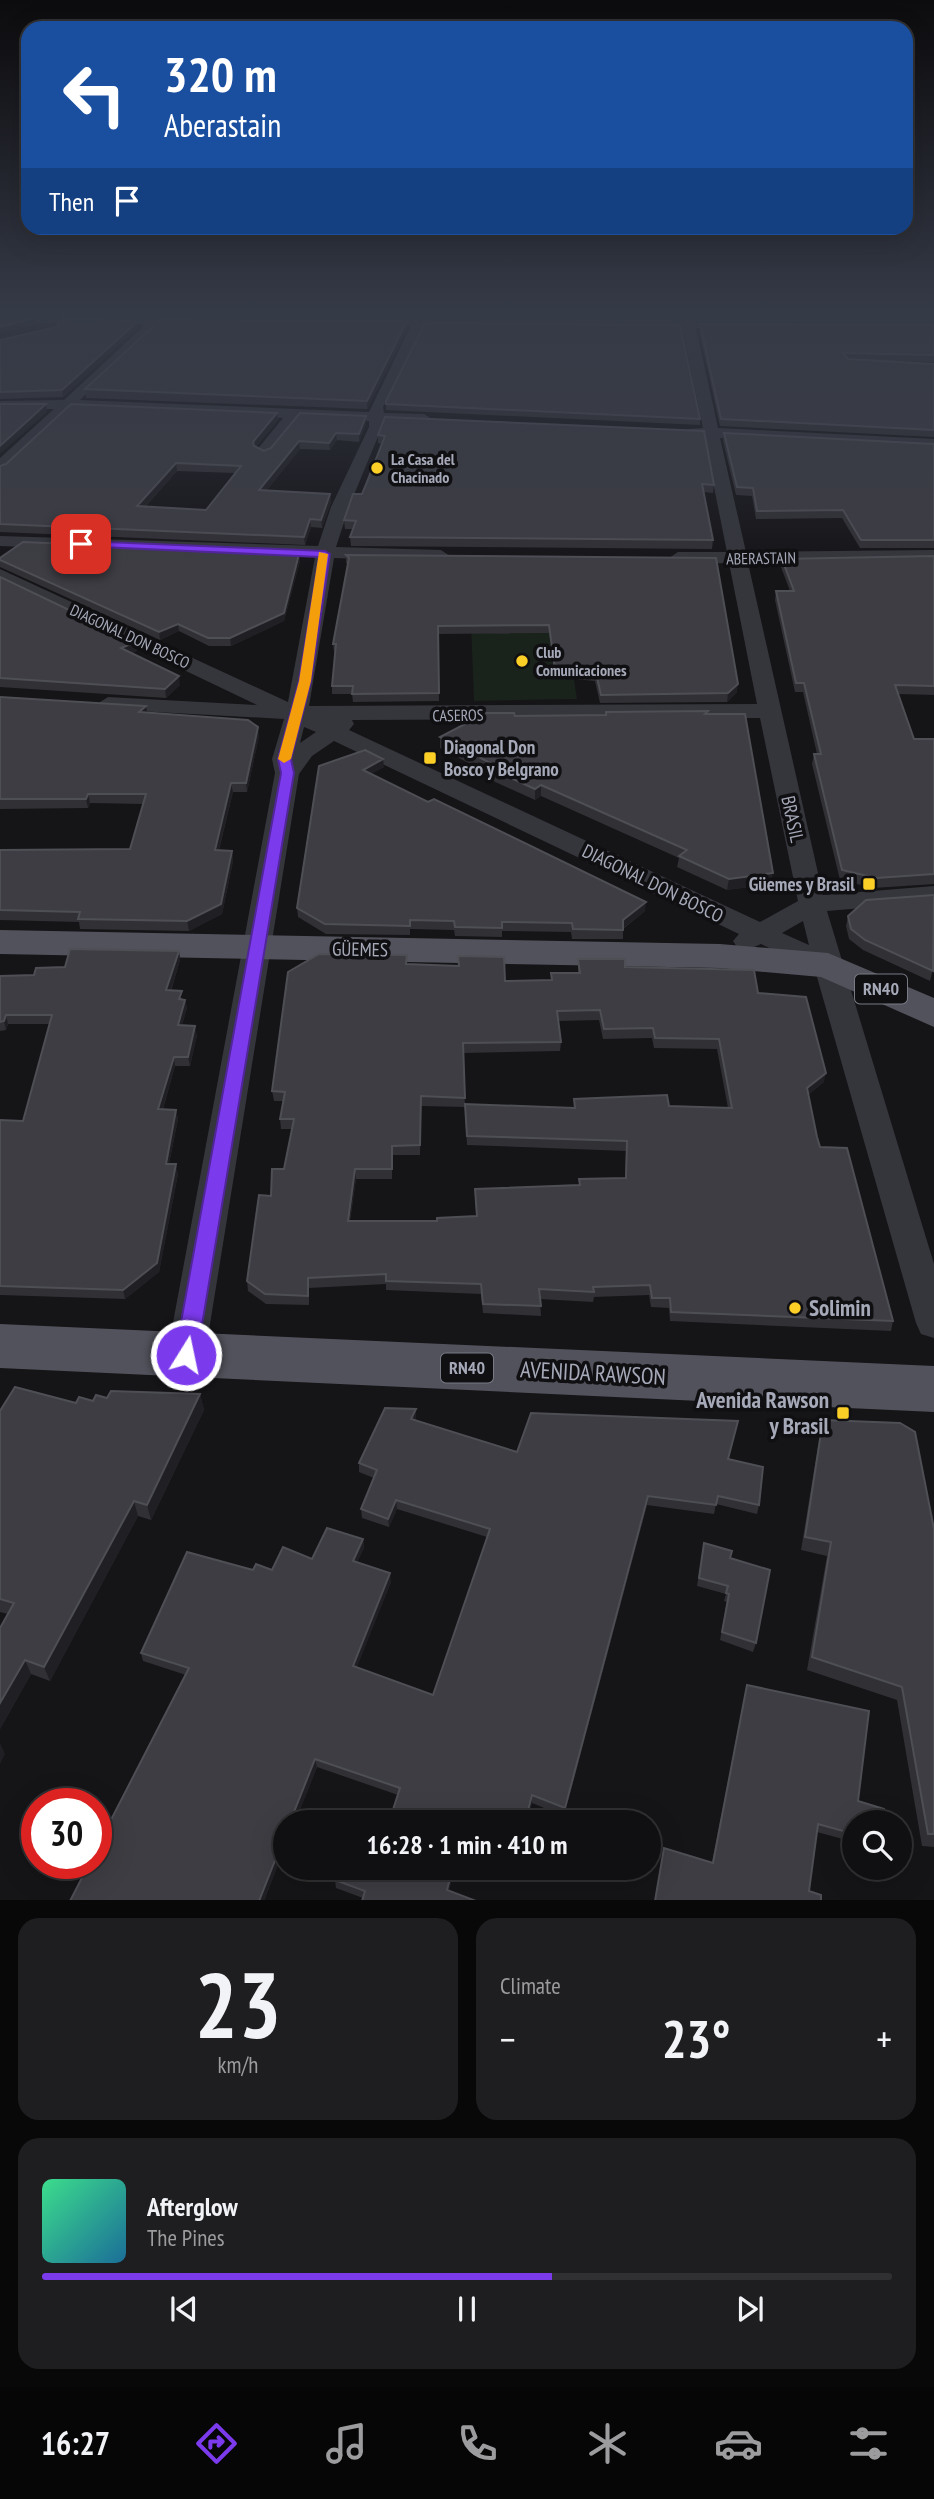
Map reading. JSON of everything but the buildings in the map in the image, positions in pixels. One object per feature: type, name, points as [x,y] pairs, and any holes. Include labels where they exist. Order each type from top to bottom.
[{"type":"main road","name":"GÜEMES","points":[[0,942],[720,956],[828,965]]},
{"type":"main road","name":"DIAGONAL DON BOSCO","points":[[828,965],[934,1014]]},
{"type":"main road","name":"AVENIDA RAWSON","points":[[0,1346],[934,1389]]},
{"type":"street","points":[[0,467],[74,397]]},
{"type":"street","points":[[288,773],[284,759],[305,681],[325,554],[340,508],[377,427],[376,407],[383,397]]},
{"type":"street","name":"BRASIL","points":[[703,397],[812,904],[934,1323]]},
{"type":"street","points":[[0,405],[67,404],[442,420]]},
{"type":"street","points":[[264,451],[294,414]]},
{"type":"street","points":[[684,431],[934,444]]},
{"type":"street","points":[[0,541],[325,554],[461,556]]},
{"type":"street","name":"ABERASTAIN","points":[[654,558],[934,556]]},
{"type":"street","name":"DIAGONAL DON BOSCO","points":[[0,575],[828,965]]},
{"type":"street","points":[[188,709],[214,694],[219,684],[216,676]]},
{"type":"street","name":"CASEROS","points":[[82,703],[363,716],[770,710]]},
{"type":"street","points":[[186,1355],[288,773],[304,751],[331,730],[363,716]]},
{"type":"street","points":[[373,749],[372,739],[377,729],[396,716]]},
{"type":"street","points":[[720,956],[812,904],[934,894]]},
{"type":"shaded area","name":"Club Comunicaciones","points":[[471,625],[566,626],[577,699],[474,701]]},
{"type":"slow traffic","points":[[284,759],[305,681],[325,554],[322,554]]},
{"type":"place","name":"La Casa del Chacinado","points":[[377,468]]},
{"type":"place","name":"Club Comunicaciones","points":[[522,661]]},
{"type":"place","name":"Diagonal Don Bosco y Belgrano","points":[[430,758]]},
{"type":"place","name":"Güemes y Brasil","points":[[869,884]]},
{"type":"place","name":"Solimin","points":[[795,1308]]},
{"type":"place","name":"Avenida Rawson y Brasil","points":[[843,1413]]},
{"type":"route","points":[[81,544],[325,554],[305,681],[284,759],[288,773],[186,1355]]}]
